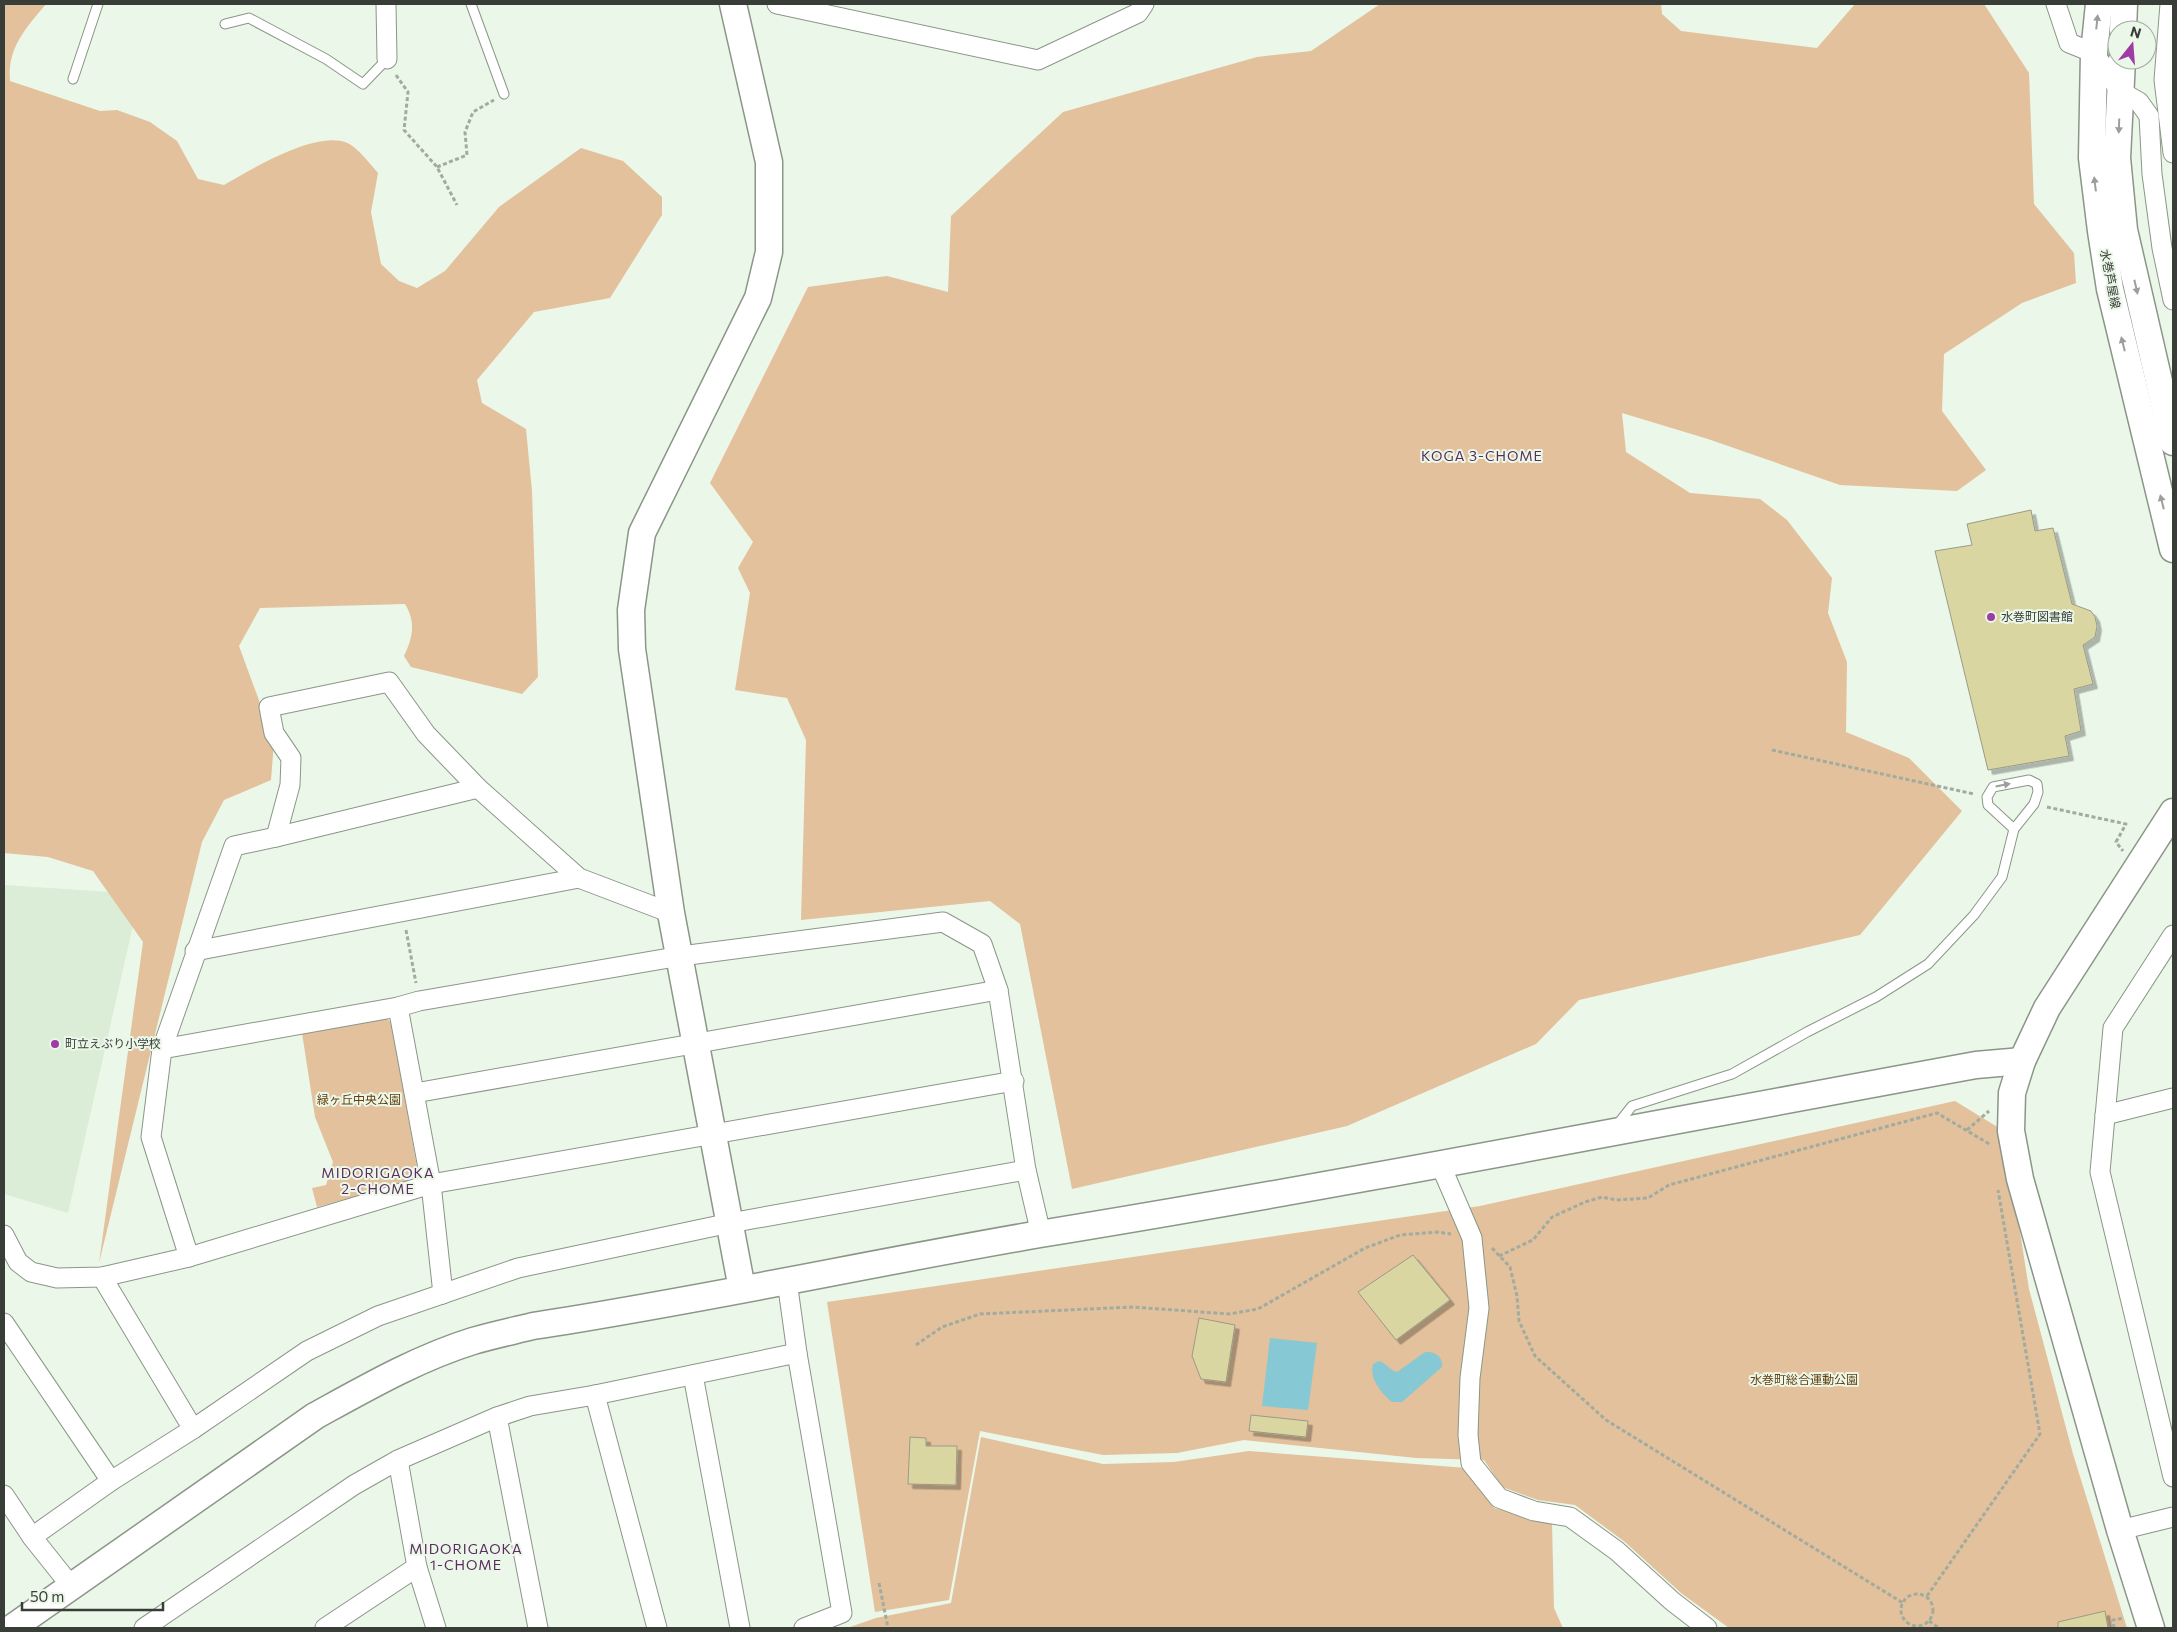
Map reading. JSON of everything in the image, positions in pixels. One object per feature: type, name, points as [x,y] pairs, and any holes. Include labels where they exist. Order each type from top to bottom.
[{"type":"street","points":[[386,4],[387,59]]},
{"type":"street","points":[[733,4],[768,162],[769,252],[758,298],[642,533],[631,610],[632,649],[671,913],[681,956],[742,1289]]},
{"type":"street","points":[[777,4],[1038,60],[1138,13],[1144,4]]},
{"type":"street","points":[[2056,4],[2069,43],[2094,52],[2120,91],[2139,102],[2148,116],[2152,174],[2168,246],[2173,300]]},
{"type":"street","name":"水巻芦屋線","points":[[2099,4],[2094,52],[2092,158],[2110,290],[2173,549]]},
{"type":"street","points":[[2123,20],[2124,4]]},
{"type":"street","points":[[2170,4],[2170,34],[2164,80],[2171,117],[2173,153]]},
{"type":"street","name":"水巻芦屋線","points":[[2121,70],[2117,158],[2124,230],[2173,442]]},
{"type":"street","points":[[276,836],[290,785],[291,758],[274,733],[269,707],[389,682],[426,734],[478,788],[579,878],[671,913]]},
{"type":"street","points":[[189,1258],[151,1137],[162,1049],[195,951],[234,846],[478,788]]},
{"type":"street","points":[[2140,1626],[2120,1530],[2020,1179],[2011,1131],[2012,1092],[2022,1061],[2047,1008],[2173,812]]},
{"type":"street","points":[[195,951],[579,878]]},
{"type":"street","points":[[162,1049],[398,1007],[419,1001],[681,956],[942,922],[982,944],[998,990],[1014,1081],[1026,1170],[1041,1234]]},
{"type":"street","points":[[2173,935],[2113,1028],[2100,1172],[2173,1477]]},
{"type":"street","points":[[415,1093],[998,990]]},
{"type":"street","points":[[398,1007],[430,1184],[443,1294]]},
{"type":"street","points":[[24,1625],[72,1586],[315,1416],[368,1386],[473,1341],[533,1326],[787,1282],[1041,1234],[1441,1166],[1590,1135],[1976,1064],[2022,1061]]},
{"type":"street","points":[[4,1235],[18,1262],[31,1272],[57,1278],[102,1277],[189,1258],[430,1184],[1014,1081]]},
{"type":"street","points":[[2105,1114],[2173,1098]]},
{"type":"street","points":[[1441,1166],[1471,1238],[1479,1308],[1470,1378],[1468,1435],[1471,1463],[1499,1498],[1534,1511],[1570,1517],[1617,1551],[1672,1601],[1707,1628]]},
{"type":"street","points":[[32,1537],[111,1481],[307,1351],[378,1316],[518,1268],[730,1223],[1026,1170]]},
{"type":"street","points":[[102,1277],[192,1429]]},
{"type":"street","points":[[787,1282],[797,1353],[842,1613],[804,1628]]},
{"type":"street","points":[[4,1323],[111,1481]]},
{"type":"street","points":[[144,1628],[354,1485],[398,1460],[497,1418],[530,1406],[595,1395],[797,1353]]},
{"type":"street","points":[[693,1375],[740,1628]]},
{"type":"street","points":[[595,1395],[657,1628]]},
{"type":"street","points":[[497,1418],[538,1628]]},
{"type":"street","points":[[398,1460],[418,1567],[436,1628]]},
{"type":"street","points":[[4,1495],[32,1537],[72,1586]]},
{"type":"street","points":[[2120,1530],[2173,1517]]},
{"type":"street","points":[[325,1628],[418,1567]]},
{"type":"lane","points":[[73,79],[98,4]]},
{"type":"lane","points":[[471,4],[504,94]]},
{"type":"lane","points":[[225,24],[249,18],[326,59],[363,84],[387,59]]},
{"type":"lane","points":[[1590,1135],[1612,1131],[1632,1106],[1732,1074],[1807,1032],[1876,997],[1928,964],[1974,915],[2002,877],[2014,830],[2034,804],[2038,792],[2037,784],[2029,780],[1993,787],[1987,797],[1988,806],[2014,830]]},
{"type":"path","points":[[387,59],[408,92],[404,130],[437,167],[457,205]]},
{"type":"path","points":[[437,167],[467,155],[465,132],[473,112],[504,94]]},
{"type":"path","points":[[1772,750],[1987,797]]},
{"type":"path","points":[[2034,804],[2126,824],[2116,842],[2127,856]]},
{"type":"path","points":[[403,912],[419,1001]]},
{"type":"path","points":[[1967,1130],[1996,1105]]},
{"type":"path","points":[[1499,1256],[1532,1240],[1552,1217],[1585,1202],[1602,1197],[1616,1200],[1648,1198],[1669,1185],[1937,1113],[1990,1144],[1992,1154]]},
{"type":"path","points":[[1927,1596],[2040,1434],[1997,1183]]},
{"type":"path","points":[[916,1345],[942,1328],[980,1314],[1133,1306],[1229,1314],[1258,1309],[1342,1259],[1400,1235],[1437,1232],[1471,1238],[1491,1247],[1510,1267],[1517,1296],[1519,1321],[1535,1356],[1606,1420],[1903,1602]]},
{"type":"path","points":[[879,1583],[888,1628]]},
{"type":"path","points":[[1916,1594],[1927,1596],[1934,1607],[1933,1615],[1929,1622],[1923,1626],[1907,1623],[1902,1617],[1903,1602],[1909,1596],[1916,1594]]},
{"type":"path","points":[[2114,1628],[2113,1620],[2127,1618],[2140,1626]]},
{"type":"path","points":[[1929,1622],[1939,1628]]},
{"type":"shaded area","name":"町立えぶり小学校","points":[[4,885],[140,894],[68,1213],[4,1194]]},
{"type":"green space","points":[[4,4],[46,4],[19,39],[12,58],[10,81],[100,111],[117,110],[150,122],[177,141],[198,179],[224,185],[286,152],[305,145],[322,141],[338,141],[351,145],[378,173],[371,212],[381,264],[399,281],[417,288],[445,271],[499,207],[581,148],[623,161],[662,197],[662,215],[610,298],[534,312],[477,380],[482,403],[526,429],[532,491],[538,677],[522,694],[411,667],[404,656],[412,630],[411,617],[405,604],[260,608],[239,646],[274,741],[271,780],[224,800],[202,842],[99,1263],[143,942],[93,871],[48,857],[4,853]]},
{"type":"green space","points":[[1380,4],[1661,4],[1662,14],[1681,31],[1817,48],[1855,4],[1984,4],[2029,73],[2034,204],[2074,253],[2076,283],[2022,303],[1944,354],[1942,411],[1986,470],[1957,491],[1840,485],[1708,439],[1622,413],[1626,452],[1690,493],[1760,499],[1787,520],[1832,578],[1828,613],[1847,662],[1846,732],[1909,758],[1962,811],[1860,935],[1579,1000],[1536,1044],[1347,1126],[1072,1189],[1020,924],[990,901],[801,920],[806,740],[787,698],[735,690],[750,593],[738,568],[753,542],[710,483],[808,287],[887,276],[948,292],[951,216],[1063,112],[1257,57],[1311,51]]},
{"type":"green space","name":"緑ヶ丘中央公園","points":[[383,1016],[391,1022],[417,1167],[409,1182],[317,1207],[312,1188],[326,1185],[333,1162],[315,1117],[302,1033]]},
{"type":"green space","name":"水巻町総合運動公園","points":[[1955,1101],[2004,1131],[2029,1289],[2073,1454],[2127,1628],[1729,1628],[1681,1593],[1625,1542],[1575,1505],[1538,1500],[1502,1487],[1484,1460],[1416,1458],[1244,1440],[1177,1453],[1103,1455],[980,1431],[949,1600],[875,1612],[827,1302],[1480,1206]]},
{"type":"green space","points":[[981,1437],[1103,1464],[1174,1462],[1249,1451],[1467,1468],[1494,1508],[1552,1523],[1554,1608],[1563,1628],[847,1628],[876,1618],[951,1603]]},
{"type":"water","points":[[1270,1338],[1317,1343],[1308,1410],[1262,1406]]},
{"type":"water","points":[[1425,1352],[1432,1352],[1438,1355],[1442,1367],[1402,1402],[1392,1402],[1374,1380],[1373,1364],[1379,1361],[1397,1372]]},
{"type":"building","points":[[2031,510],[2035,531],[2053,528],[2072,604],[2091,611],[2095,617],[2097,626],[2095,637],[2083,645],[2093,684],[2074,689],[2081,731],[2065,736],[2069,756],[1988,770],[1935,551],[1972,545],[1967,524]]},
{"type":"building","points":[[1413,1255],[1450,1300],[1396,1340],[1358,1292]]},
{"type":"building","points":[[1199,1318],[1235,1325],[1226,1382],[1201,1379],[1192,1356]]},
{"type":"building","points":[[1251,1415],[1308,1421],[1306,1437],[1249,1431]]},
{"type":"building","points":[[910,1437],[926,1438],[926,1446],[957,1446],[956,1485],[908,1484]]},
{"type":"building","points":[[2105,1611],[2108,1628],[2058,1628],[2058,1622]]},
{"type":"place","name":"水巻町図書館","points":[[1991,617]]},
{"type":"place","name":"町立えぶり小学校","points":[[55,1044]]},
{"type":"district","name":"KOGA 3-CHOME","points":[[1482,456]]},
{"type":"district","name":"MIDORIGAOKA 2-CHOME","points":[[378,1182]]},
{"type":"district","name":"MIDORIGAOKA 1-CHOME","points":[[466,1558]]}]
